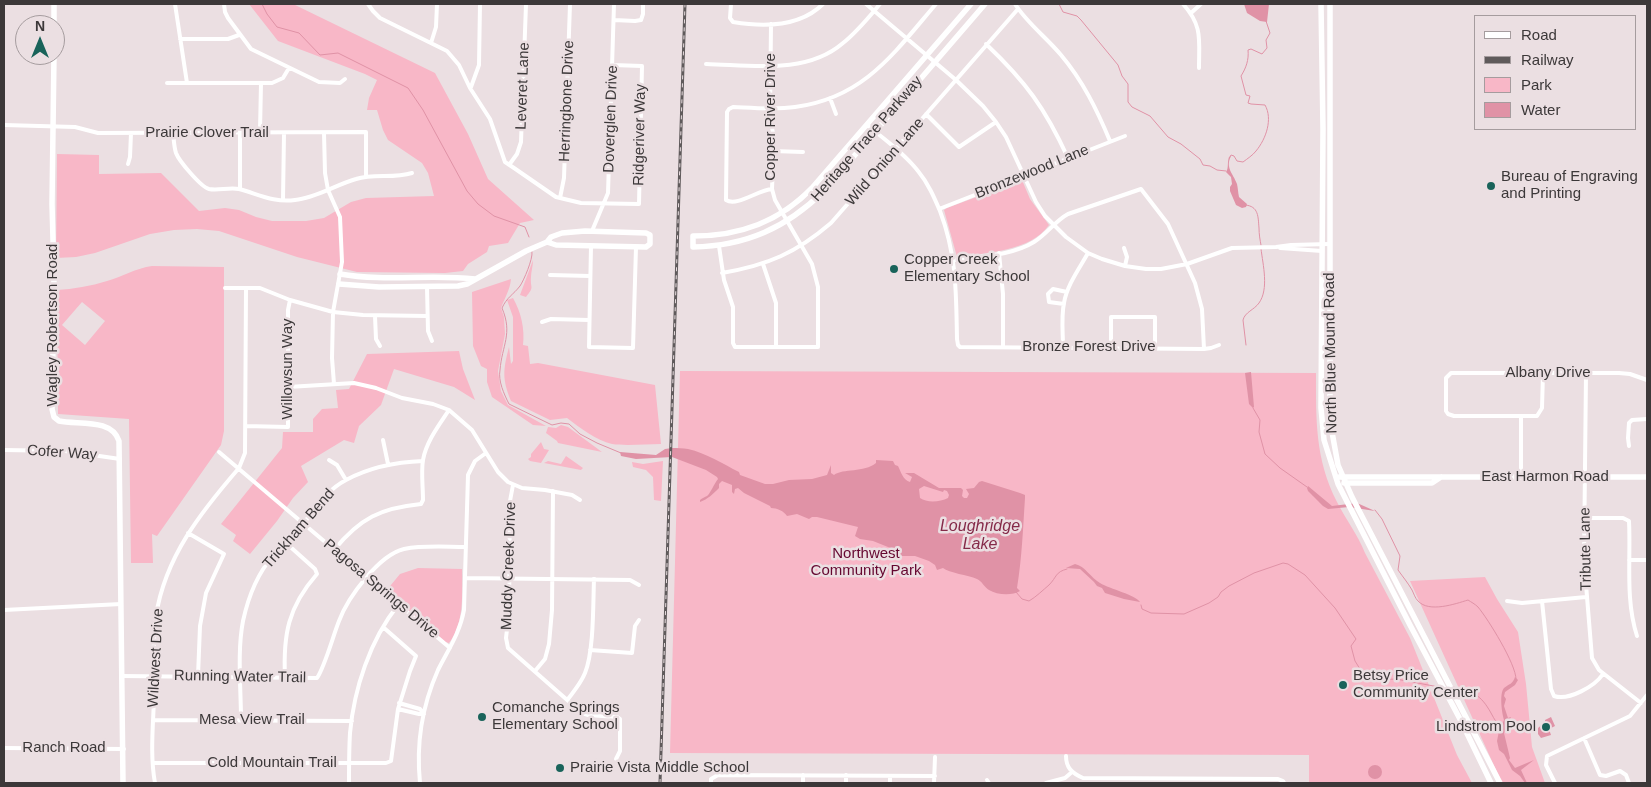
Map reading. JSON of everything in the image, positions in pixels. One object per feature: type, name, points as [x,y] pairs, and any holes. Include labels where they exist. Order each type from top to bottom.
[{"type":"street","points":[[175,4],[187,83]]},
{"type":"street","points":[[224,4],[225,12],[239,35],[251,49],[323,83],[340,83],[345,79]]},
{"type":"street","points":[[368,4],[380,18],[447,51],[459,65],[470,88],[490,119],[505,162],[544,190],[560,198],[581,203],[603,203]]},
{"type":"street","points":[[430,43],[436,27],[436,4]]},
{"type":"street","points":[[470,88],[479,64],[480,4]]},
{"type":"street","name":"Leveret Lane","points":[[509,165],[517,154],[521,142],[526,4]]},
{"type":"street","name":"Herringbone Drive","points":[[560,198],[564,178],[570,4]]},
{"type":"street","name":"Doverglen Drive","points":[[592,231],[608,193],[614,4]]},
{"type":"street","points":[[614,20],[640,20],[643,14],[643,4]]},
{"type":"street","points":[[731,4],[732,21],[771,24],[782,24],[804,18],[823,4]]},
{"type":"street","points":[[866,4],[977,100],[996,122],[1013,150],[1036,202],[1053,226],[1088,253],[1102,260],[1125,266],[1161,269],[1187,264],[1227,250],[1292,245],[1322,248],[1330,244]]},
{"type":"street","points":[[706,64],[770,66],[797,64],[823,56],[843,43],[880,4]]},
{"type":"street","points":[[772,189],[763,190],[748,198],[732,202],[726,200],[727,112],[729,109],[733,107],[770,108],[806,106],[848,91],[874,73],[936,4]]},
{"type":"street","name":"Heritage Trace Parkway","points":[[971,4],[812,188],[782,213],[745,229],[720,234],[694,236],[693,247],[719,246],[747,239],[787,221],[805,208],[824,191],[985,4]]},
{"type":"street","points":[[1014,4],[1022,16],[1051,44],[1069,65],[1090,98],[1110,141]]},
{"type":"street","points":[[1183,4],[1197,22],[1199,32],[1199,68]]},
{"type":"street","points":[[1191,13],[1201,4]]},
{"type":"street","name":"North Blue Mound Road","points":[[1321,4],[1321,408],[1324,440],[1338,477],[1345,483],[1356,520],[1491,783]]},
{"type":"street","name":"North Blue Mound Road","points":[[1330,4],[1330,421],[1338,484],[1363,518],[1500,783]]},
{"type":"street","name":"Wild Onion Lane","points":[[722,273],[763,264],[802,246],[836,219],[1018,9]]},
{"type":"street","name":"Copper River Drive","points":[[771,24],[770,123],[774,139],[772,189],[775,200],[812,264],[817,280],[818,295],[818,348],[776,348]]},
{"type":"street","points":[[180,39],[228,39],[239,35]]},
{"type":"street","points":[[986,44],[1014,70],[1037,99],[1052,124],[1068,158]]},
{"type":"street","name":"Wagley Robertson Road","points":[[54,65],[52,412],[55,419],[59,421],[110,428],[119,439],[124,783]]},
{"type":"street","name":"Ridgeriver Way","points":[[603,203],[639,204],[642,66],[613,65]]},
{"type":"street","points":[[167,83],[272,83],[280,81],[289,68]]},
{"type":"street","points":[[260,132],[261,83]]},
{"type":"street","points":[[830,98],[836,114]]},
{"type":"street","points":[[926,114],[959,147],[996,122]]},
{"type":"street","name":"Prairie Clover Trail","points":[[4,125],[75,127],[98,133],[366,132],[366,177]]},
{"type":"street","points":[[867,125],[914,166],[924,178],[932,192],[947,230],[954,260],[1014,251],[1029,245],[1068,214],[1141,189],[1168,224],[1187,264],[1200,299],[1204,325],[1204,348]]},
{"type":"street","points":[[128,164],[131,133]]},
{"type":"street","points":[[240,133],[240,189]]},
{"type":"street","points":[[283,200],[284,133]]},
{"type":"street","points":[[324,133],[324,173],[328,190],[340,218],[342,262],[332,312],[334,384]]},
{"type":"street","points":[[173,134],[176,152],[181,161],[204,186],[210,189],[240,189],[269,200],[294,200],[311,197],[356,179],[401,176],[412,173]]},
{"type":"street","name":"Bronzewood Lane","points":[[939,209],[1125,136]]},
{"type":"street","points":[[773,151],[803,152]]},
{"type":"street","points":[[339,284],[371,287],[464,285],[562,233],[592,231],[646,233],[650,235],[651,242],[649,246],[636,247],[556,245],[546,242]]},
{"type":"street","points":[[591,246],[589,347],[633,348],[636,247]]},
{"type":"street","points":[[719,246],[722,273],[733,307],[733,343],[735,347],[776,348],[776,303],[763,264]]},
{"type":"street","points":[[1124,248],[1127,257],[1125,266]]},
{"type":"street","points":[[999,253],[1003,294],[1003,347]]},
{"type":"street","points":[[1063,347],[1064,304],[1067,292],[1088,253]]},
{"type":"street","name":"Bronze Forest Drive","points":[[954,260],[957,340],[958,345],[964,347],[1211,348],[1219,345]]},
{"type":"street","points":[[340,274],[364,278],[453,277],[475,279]]},
{"type":"street","points":[[550,275],[590,276]]},
{"type":"street","points":[[427,287],[428,331],[432,340]]},
{"type":"street","points":[[225,288],[263,289],[290,300],[332,312],[375,316],[427,316]]},
{"type":"street","name":"Wildwest Drive","points":[[155,783],[153,762],[155,628],[162,588],[188,533],[207,505],[239,468],[245,453],[246,288]]},
{"type":"street","points":[[1064,304],[1050,302],[1048,294],[1053,289],[1067,292]]},
{"type":"street","name":"Willowsun Way","points":[[245,426],[288,427],[288,310],[290,300]]},
{"type":"street","points":[[375,316],[376,339],[380,346]]},
{"type":"street","points":[[1111,348],[1111,317],[1156,317],[1156,348]]},
{"type":"street","points":[[542,322],[551,319],[589,320]]},
{"type":"street","name":"Albany Drive","points":[[1521,417],[1454,416],[1448,414],[1446,409],[1446,378],[1449,374],[1455,372],[1586,373],[1625,374],[1647,380]]},
{"type":"street","points":[[1521,476],[1521,417],[1537,416],[1542,411],[1542,373]]},
{"type":"street","name":"Tribute Lane","points":[[1586,373],[1584,560],[1592,658],[1596,667],[1603,674],[1641,703]]},
{"type":"street","points":[[288,387],[354,383],[449,410],[472,430],[501,476],[513,485],[572,495],[580,500]]},
{"type":"street","points":[[334,550],[346,535],[379,513],[394,507],[421,504],[423,500],[423,461],[426,450],[435,431],[449,410]]},
{"type":"street","points":[[1629,446],[1628,423],[1632,420],[1647,419]]},
{"type":"street","points":[[383,440],[388,464]]},
{"type":"street","name":"Cofer Way","points":[[4,450],[65,451],[120,459]]},
{"type":"street","name":"Pagosa Springs Drive","points":[[219,452],[450,648]]},
{"type":"street","points":[[420,783],[419,746],[424,714],[436,677],[460,627],[463,616],[468,475],[475,461],[486,453]]},
{"type":"street","points":[[329,460],[337,465],[346,480]]},
{"type":"street","name":"Trickham Bend","points":[[241,720],[240,638],[246,607],[264,567],[304,523],[326,495],[346,480],[388,464],[423,461]]},
{"type":"street","name":"East Harmon Road","points":[[1338,484],[1432,483],[1442,476]]},
{"type":"street","name":"East Harmon Road","points":[[1338,477],[1647,477]]},
{"type":"street","name":"Muddy Creek Drive","points":[[513,485],[510,501],[508,648],[582,713],[617,717],[620,719],[620,751],[616,759]]},
{"type":"street","points":[[535,671],[545,659],[549,649],[553,491]]},
{"type":"street","points":[[1585,518],[1627,519],[1629,521],[1629,560],[1633,621],[1637,636]]},
{"type":"street","points":[[188,533],[224,554],[206,593],[199,633],[198,676]]},
{"type":"street","points":[[285,677],[285,643],[289,620],[298,599],[317,574],[315,569],[286,543]]},
{"type":"street","name":"Running Water Trail","points":[[122,676],[316,678],[342,614],[366,578],[388,556],[403,549],[420,547],[466,547]]},
{"type":"street","points":[[1629,560],[1647,560]]},
{"type":"street","points":[[465,578],[630,580],[639,584]]},
{"type":"street","points":[[568,699],[585,672],[590,650],[594,579]]},
{"type":"street","points":[[1508,601],[1517,603],[1586,597]]},
{"type":"street","points":[[1542,601],[1551,693],[1557,697],[1573,694],[1593,684],[1603,674]]},
{"type":"street","points":[[4,610],[121,604]]},
{"type":"street","points":[[349,783],[352,720],[362,678],[383,627],[398,605]]},
{"type":"street","points":[[590,650],[632,653],[635,626],[639,620]]},
{"type":"street","points":[[383,627],[416,656],[398,709],[424,714]]},
{"type":"street","points":[[1555,783],[1546,765],[1547,756],[1630,716],[1647,695]]},
{"type":"street","points":[[399,703],[420,709],[424,714]]},
{"type":"street","name":"Cold Mountain Trail","points":[[153,762],[386,763],[391,761],[393,734],[398,709]]},
{"type":"street","name":"Mesa View Trail","points":[[154,720],[352,720]]},
{"type":"street","points":[[1584,738],[1600,775],[1606,776],[1620,771],[1626,775],[1629,783]]},
{"type":"street","name":"Ranch Road","points":[[4,748],[124,748]]},
{"type":"street","points":[[1066,756],[1066,764],[1072,772],[1083,778],[1278,779],[1284,782]]},
{"type":"street","points":[[934,783],[935,758]]},
{"type":"street","points":[[1046,783],[1065,778],[1072,772]]},
{"type":"street","points":[[803,774],[803,783]]},
{"type":"street","points":[[711,783],[711,779],[718,775],[934,776]]},
{"type":"street","points":[[846,775],[846,783]]},
{"type":"street","points":[[890,776],[890,783]]},
{"type":"green space","points":[[249,4],[293,4],[435,73],[468,134],[488,179],[534,220],[520,223],[508,243],[489,246],[487,252],[468,264],[463,271],[445,273],[357,272],[297,257],[219,231],[197,229],[150,234],[95,253],[76,257],[56,258],[57,154],[99,155],[99,174],[161,173],[199,211],[225,208],[239,210],[272,221],[306,221],[324,218],[351,202],[366,198],[434,196],[428,173],[422,163],[388,140],[377,110],[367,110],[369,98],[377,80],[278,41]]},
{"type":"green space","points":[[1022,180],[1030,199],[1049,225],[1041,234],[1020,245],[994,252],[957,257],[944,210]]},
{"type":"green space","points":[[533,260],[531,289],[526,297],[520,295]]},
{"type":"green space","points":[[146,267],[224,267],[224,431],[221,445],[157,536],[152,534],[153,563],[131,563],[129,419],[58,414],[57,290],[101,283]],"holes":[[[82,302],[105,321],[85,345],[62,325]]]},
{"type":"green space","points":[[511,279],[501,308],[504,317],[505,334],[498,371],[501,391],[508,405],[546,426],[533,425],[492,397],[487,382],[487,369],[481,366],[473,346],[472,292]]},
{"type":"green space","points":[[513,298],[522,321],[523,345],[528,346],[530,364],[538,363],[655,385],[661,444],[612,444],[594,437],[567,418],[550,420],[511,401],[504,374],[509,347],[511,364],[513,361],[513,317],[507,300]]},
{"type":"green space","points":[[459,351],[463,369],[475,400],[454,387],[394,369],[381,405],[359,426],[354,443],[344,440],[301,466],[308,482],[293,498],[250,554],[233,541],[236,535],[221,524],[282,448],[283,432],[313,432],[313,419],[322,409],[338,408],[336,390],[349,389],[367,354]]},
{"type":"green space","name":"Northwest Community Park","points":[[680,371],[1316,373],[1318,439],[1324,470],[1330,486],[1410,638],[1457,755],[1472,783],[1309,783],[1309,755],[670,753]]},
{"type":"green space","points":[[561,425],[568,427],[602,452],[558,443],[546,433],[548,427],[556,428]]},
{"type":"green space","points":[[541,442],[544,449],[549,450],[541,463],[530,461],[528,459]]},
{"type":"green space","points":[[566,456],[583,468],[581,470],[544,463],[548,461],[561,464]]},
{"type":"green space","points":[[663,461],[661,501],[654,500],[653,477],[646,470],[633,467],[632,462],[643,464]]},
{"type":"green space","points":[[418,568],[462,569],[462,607],[458,626],[449,643],[445,642],[386,591],[400,574]]},
{"type":"green space","points":[[1485,577],[1518,632],[1526,684],[1532,747],[1545,783],[1502,783],[1410,581]]},
{"type":"water","points":[[1244,4],[1269,4],[1267,22],[1260,21],[1247,13]]},
{"type":"water","points":[[1231,156],[1229,167],[1237,184],[1239,197],[1247,204],[1246,207],[1242,208],[1236,205],[1230,191],[1231,177],[1226,172],[1229,157]]},
{"type":"water","points":[[1251,372],[1253,408],[1249,404],[1245,373]]},
{"type":"water","name":"Loughridge Lake","points":[[682,448],[695,451],[739,472],[740,475],[765,484],[812,479],[827,475],[831,465],[831,473],[834,475],[866,468],[876,463],[876,460],[893,461],[904,478],[910,482],[912,477],[905,473],[914,473],[939,488],[961,488],[964,498],[967,498],[969,494],[966,489],[974,488],[982,481],[1025,495],[1017,588],[1020,591],[1009,594],[992,592],[977,579],[943,568],[937,570],[935,565],[929,561],[915,556],[901,556],[893,549],[873,541],[860,539],[855,536],[858,527],[817,517],[809,519],[797,514],[787,516],[782,511],[771,508],[738,488],[735,489],[734,494],[732,492],[732,485],[722,481],[715,492],[700,502],[701,499],[708,495],[718,479],[706,470],[672,457],[636,459],[621,456],[620,452],[656,455],[665,449]],"holes":[[[924,486],[943,492],[944,490],[947,491],[948,498],[930,501],[920,498],[919,489]]]},
{"type":"water","points":[[1308,486],[1332,506],[1357,503],[1375,511],[1349,507],[1328,509],[1308,491]]},
{"type":"water","points":[[1075,564],[1082,567],[1100,583],[1138,599],[1140,602],[1105,593],[1102,588],[1097,586],[1080,569],[1066,568]]},
{"type":"water","points":[[1515,677],[1518,680],[1515,685],[1505,692],[1504,696],[1506,699],[1504,706],[1508,718],[1511,717],[1504,733],[1509,760],[1515,768],[1534,760],[1521,770],[1527,783],[1512,770],[1504,754],[1499,750],[1497,741],[1504,720],[1501,704],[1502,691],[1512,683]]},
{"type":"water","name":"Lindstrom Pool","points":[[1551,717],[1555,726],[1549,729],[1551,735],[1541,738],[1538,734],[1538,728],[1545,720]]},
{"type":"water","points":[[1372,765],[1378,765],[1382,772],[1378,779],[1372,779],[1368,775],[1368,769]]},
{"type":"waterway","points":[[262,4],[277,27],[299,33],[320,55],[338,53],[408,88],[423,110],[467,191],[478,204],[494,216],[525,227],[529,237]]},
{"type":"waterway","points":[[1059,4],[1063,12],[1077,16],[1081,20],[1118,65],[1122,76],[1128,84],[1128,102],[1132,107],[1150,116],[1168,137],[1181,144],[1200,159],[1203,165],[1226,171]]},
{"type":"waterway","points":[[1230,157],[1231,155],[1234,156],[1237,161],[1243,162],[1260,146],[1267,129],[1268,116],[1265,105],[1248,103],[1250,96],[1246,95],[1241,76],[1247,64],[1248,50],[1251,49],[1262,54],[1267,48],[1266,40],[1270,33],[1266,21]]},
{"type":"waterway","points":[[1245,205],[1253,207],[1257,213],[1261,245]]},
{"type":"waterway","points":[[1246,345],[1243,320],[1259,303],[1264,291],[1261,249]]},
{"type":"waterway","points":[[532,252],[530,264],[522,283],[502,308],[507,325],[500,374],[505,396],[509,404],[552,425],[569,424],[580,434],[621,453]]},
{"type":"waterway","points":[[1253,408],[1260,420],[1259,432],[1265,454],[1280,468],[1307,487]]},
{"type":"waterway","points":[[1375,510],[1382,519],[1400,556],[1398,570],[1417,600],[1423,605],[1435,607],[1468,600],[1476,605],[1501,642],[1515,672],[1516,679]]},
{"type":"waterway","points":[[1141,605],[1142,609],[1151,613],[1184,614],[1209,603],[1229,586],[1254,573],[1283,563],[1288,564],[1305,575],[1335,608],[1356,639],[1351,646],[1355,661],[1360,669],[1376,680],[1396,679],[1439,687]]},
{"type":"waterway","points":[[1016,592],[1022,599],[1029,601],[1049,585],[1058,573],[1067,569]]},
{"type":"waterway","points":[[1453,687],[1471,692],[1480,698],[1500,730]]},
{"type":"railway","points":[[660,783],[685,4]]},
{"type":"place","name":"Bureau of Engraving and Printing","points":[[1491,186]]},
{"type":"place","name":"Copper Creek Elementary School","points":[[894,269]]},
{"type":"place","name":"Betsy Price Community Center","points":[[1343,685]]},
{"type":"place","name":"Comanche Springs Elementary School","points":[[482,717]]},
{"type":"place","name":"Lindstrom Pool","points":[[1546,727]]},
{"type":"place","name":"Prairie Vista Middle School","points":[[560,768]]}]
